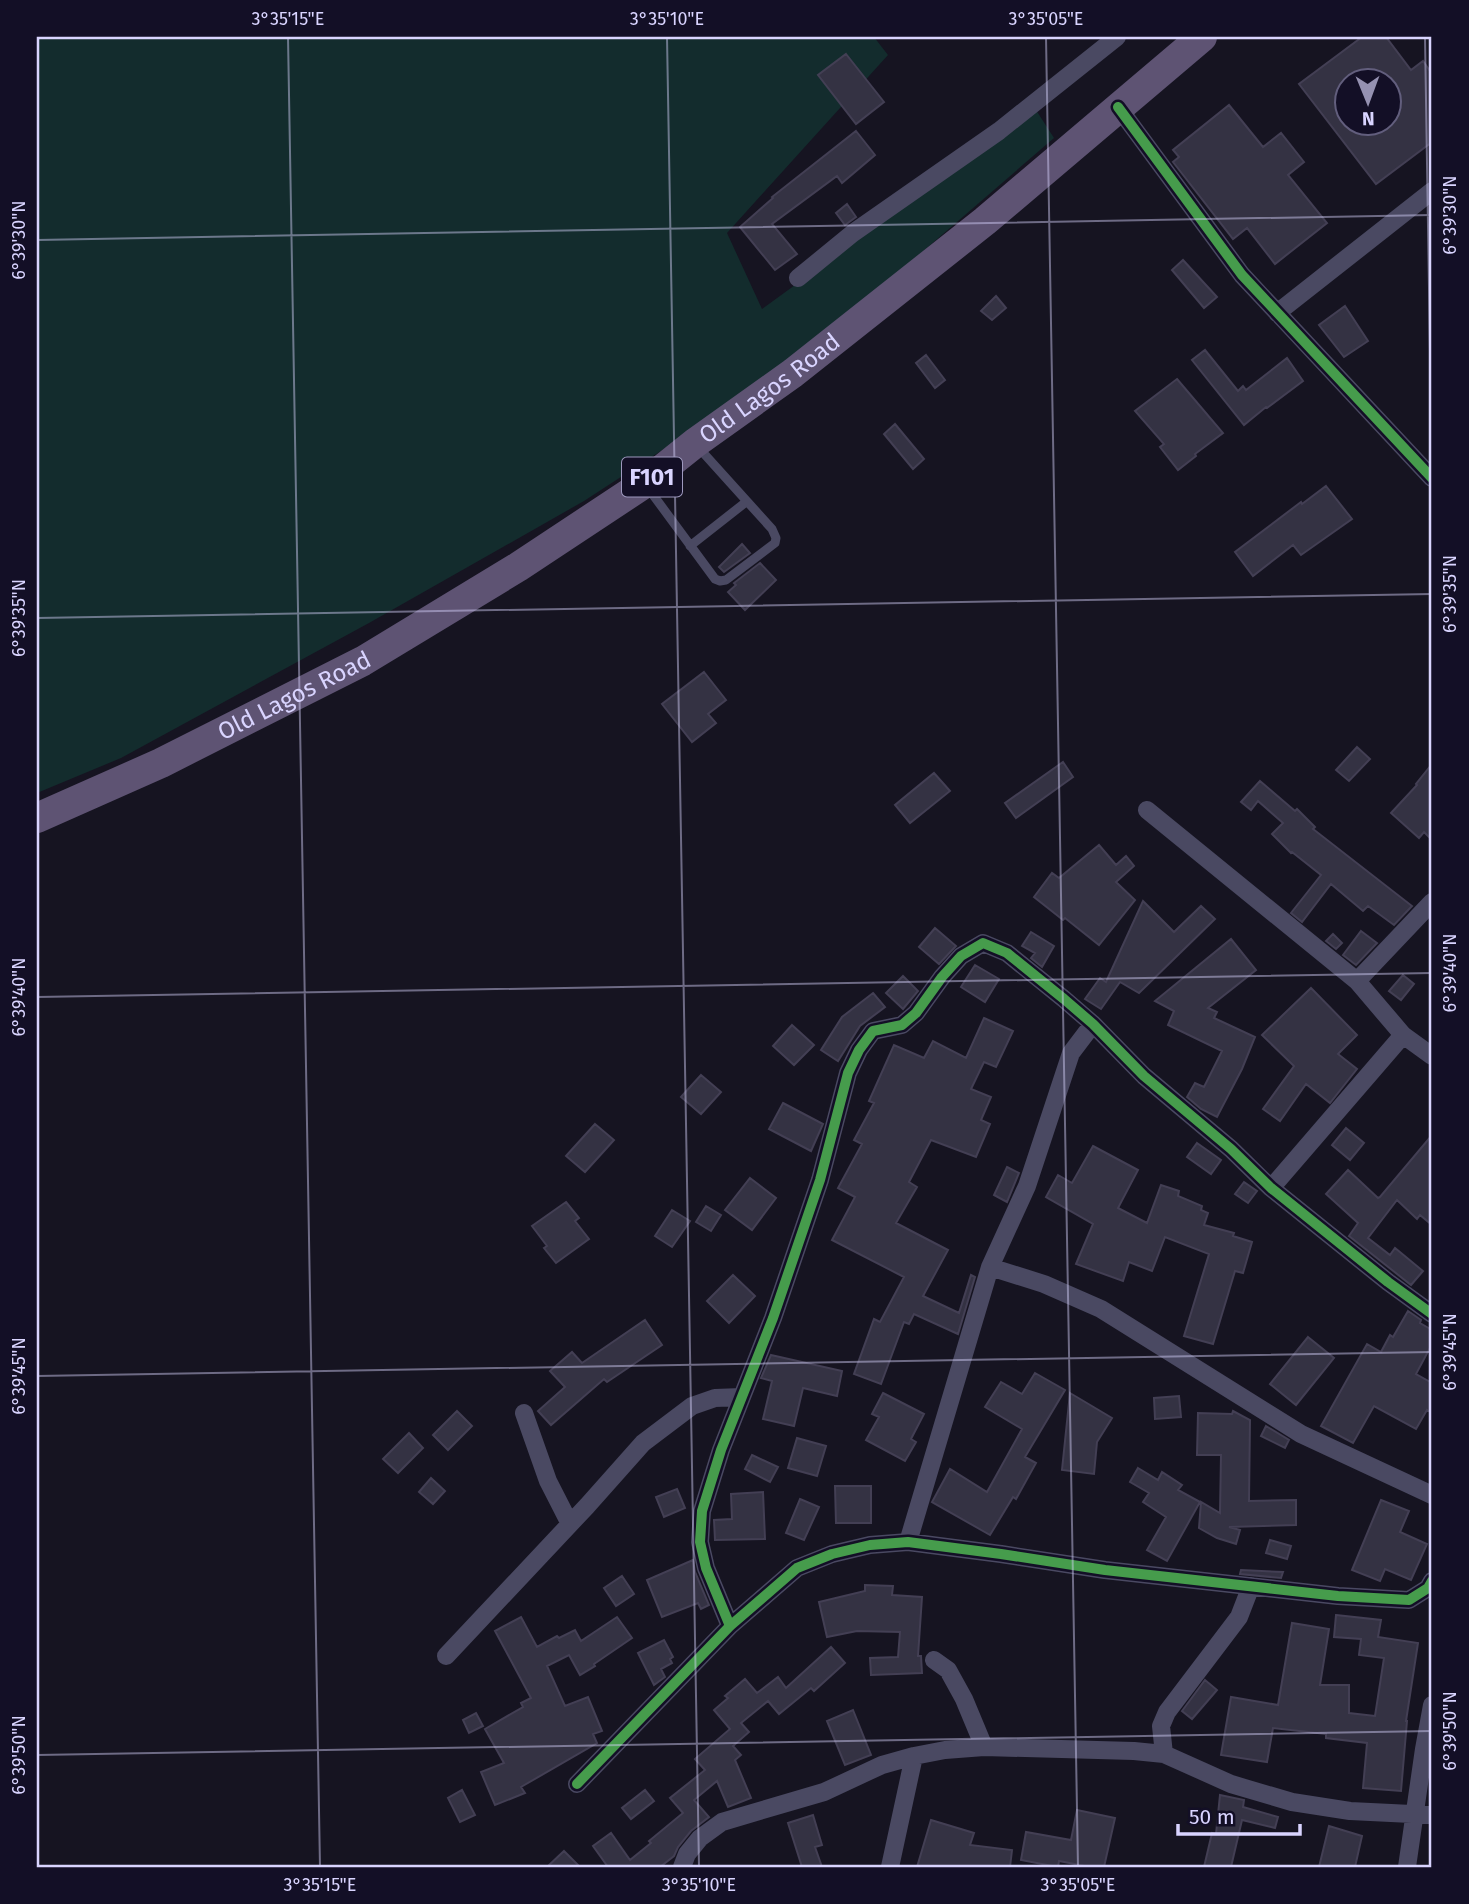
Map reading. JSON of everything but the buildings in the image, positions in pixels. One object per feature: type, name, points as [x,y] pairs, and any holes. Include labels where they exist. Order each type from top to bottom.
[{"type":"main road","name":"Old Lagos Road","points":[[37,818],[161,763],[363,661],[518,567],[645,483],[893,295],[985,221],[1202,37]]},
{"type":"street","points":[[799,278],[853,233],[999,131],[1117,37]]},
{"type":"street","points":[[1118,107],[1228,258],[1432,478]]},
{"type":"street","points":[[1277,313],[1432,191]]},
{"type":"street","points":[[1147,810],[1357,981],[1403,1035],[1432,1056]]},
{"type":"street","points":[[1357,981],[1432,902]]},
{"type":"street","points":[[730,1626],[706,1568],[700,1542],[702,1511],[721,1450],[773,1318],[820,1180],[848,1073],[859,1049],[873,1031],[902,1025],[916,1013],[961,956],[983,943],[1007,953],[1093,1024],[1144,1076],[1231,1149],[1271,1188],[1432,1314]]},
{"type":"street","points":[[908,1542],[990,1267],[1027,1186],[1071,1053],[1093,1024]]},
{"type":"street","points":[[1271,1188],[1403,1035]]},
{"type":"street","points":[[990,1267],[1044,1284],[1101,1309],[1301,1434],[1432,1494]]},
{"type":"street","points":[[446,1656],[643,1443],[692,1406],[716,1398],[742,1397]]},
{"type":"street","points":[[524,1413],[548,1481],[570,1524]]},
{"type":"street","points":[[577,1784],[730,1626],[797,1568],[832,1554],[870,1545],[908,1542],[1105,1570],[1338,1596],[1409,1600],[1428,1588],[1432,1581]]},
{"type":"street","points":[[1164,1754],[1161,1726],[1167,1712],[1239,1617],[1251,1586]]},
{"type":"street","points":[[934,1660],[948,1670],[964,1699],[984,1747]]},
{"type":"street","points":[[1408,1867],[1423,1814],[1432,1705]]},
{"type":"street","points":[[682,1867],[687,1854],[700,1838],[722,1822],[824,1792],[882,1765],[945,1750],[984,1747],[1164,1754],[1231,1784],[1292,1802],[1350,1811],[1423,1814]]},
{"type":"street","points":[[890,1867],[914,1756]]},
{"type":"lane","points":[[645,483],[715,579],[726,580],[775,543],[772,529],[695,443]]},
{"type":"lane","points":[[690,546],[747,502]]},
{"type":"green space","points":[[37,37],[874,37],[888,55],[727,233],[762,309],[1036,110],[1054,138],[788,368],[584,501],[369,623],[121,758],[37,793]]},
{"type":"cycle path","points":[[1118,107],[1242,275],[1432,478]]},
{"type":"cycle path","points":[[730,1626],[706,1568],[700,1542],[702,1511],[721,1450],[773,1318],[820,1180],[848,1073],[859,1050],[873,1031],[902,1025],[916,1013],[961,956],[983,943],[1007,953],[1064,999],[1144,1076],[1231,1149],[1271,1188],[1432,1314]]},
{"type":"cycle path","points":[[577,1784],[730,1626],[797,1568],[832,1554],[870,1545],[908,1542],[1105,1570],[1338,1596],[1409,1600],[1428,1588],[1432,1581]]}]
